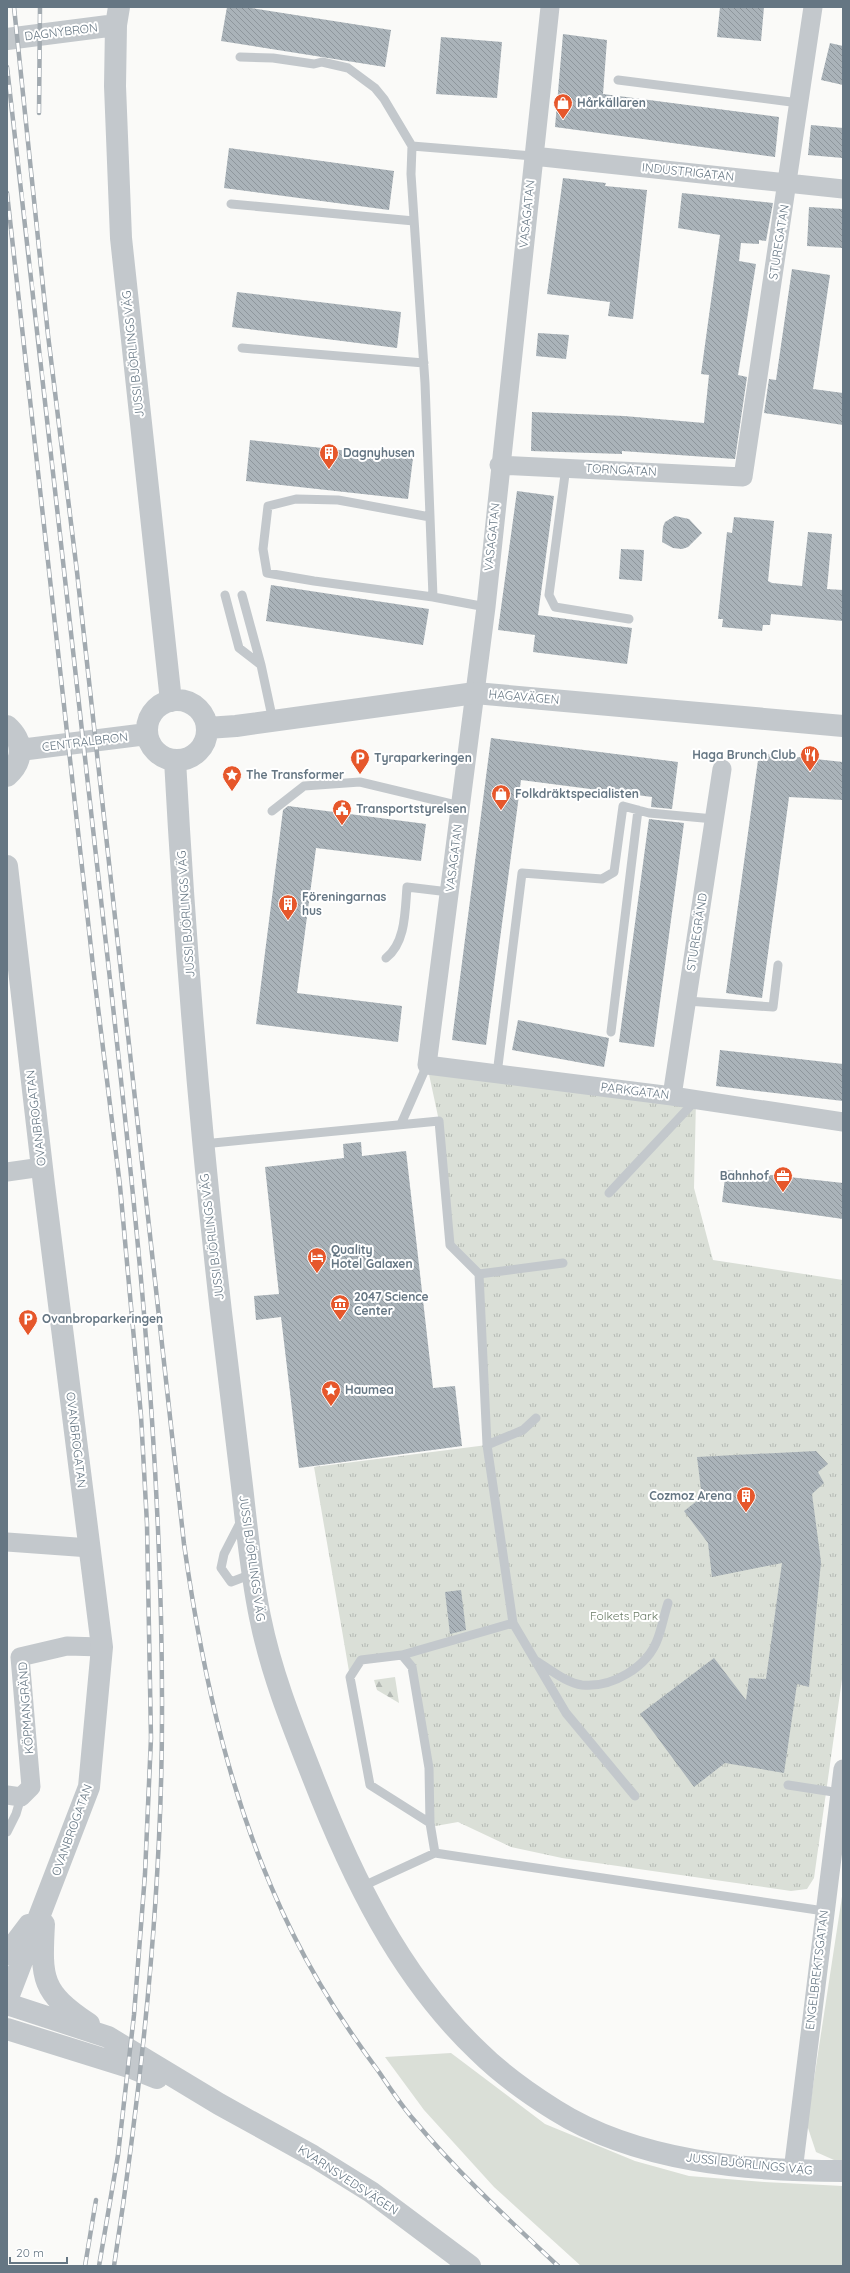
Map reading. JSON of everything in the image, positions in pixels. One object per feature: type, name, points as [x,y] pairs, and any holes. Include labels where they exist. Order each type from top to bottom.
[{"type":"street","name":"VASAGATAN","points":[[427,1065],[486,607],[499,465],[550,7]]},
{"type":"street","name":"STUREGATAN","points":[[743,477],[813,7]]},
{"type":"street","name":"DAGNYBRON","points":[[7,39],[48,34],[117,16]]},
{"type":"street","name":"JUSSI BJÖRLINGS VÄG","points":[[117,16],[116,86],[121,238],[171,701]]},
{"type":"street","name":"INDUSTRIGATAN","points":[[533,156],[843,189]]},
{"type":"street","name":"TORNGATAN","points":[[499,465],[566,467],[743,477]]},
{"type":"street","name":"HAGAVÄGEN","points":[[207,728],[273,721],[475,693],[843,726]]},
{"type":"street","points":[[181,700],[195,707],[205,718],[207,728],[206,739],[202,748],[185,760],[164,758],[156,752],[142,735],[152,713],[162,704],[171,701],[181,700]]},
{"type":"street","points":[[7,726],[14,732],[27,749],[14,769],[7,776]]},
{"type":"street","name":"CENTRALBRON","points":[[27,749],[142,735]]},
{"type":"street","name":"JUSSI BJÖRLINGS VÄG","points":[[174,760],[203,1144],[252,1574],[274,1676],[315,1784],[360,1887],[403,1959],[455,2028],[481,2054],[558,2112],[597,2132],[664,2154],[714,2163],[793,2171],[843,2171]]},
{"type":"street","name":"STUREGRÄND","points":[[672,1096],[722,769]]},
{"type":"street","name":"OVANBROGATAN","points":[[7,866],[42,1167],[102,1647],[89,1787],[45,1906],[7,2000]]},
{"type":"street","name":"PARKGATAN","points":[[427,1065],[672,1096],[843,1122]]},
{"type":"street","points":[[7,1172],[42,1167]]},
{"type":"street","points":[[7,1542],[90,1548]]},
{"type":"street","name":"KÖPMANGRÄND","points":[[14,1796],[32,1787],[20,1657],[67,1646],[102,1647]]},
{"type":"street","name":"ENGELBREKTSGATAN","points":[[793,2171],[824,1911],[843,1769]]},
{"type":"street","points":[[7,1954],[45,1906]]},
{"type":"street","points":[[45,1906],[42,1966],[46,1983],[56,1999],[68,2010],[108,2037]]},
{"type":"street","name":"KVARNSVEDSVÄGEN","points":[[7,2004],[108,2037],[219,2104],[313,2156],[372,2192],[470,2266]]},
{"type":"street","name":"KVARNSVEDSVÄGEN","points":[[7,2029],[132,2068],[219,2104]]},
{"type":"lane","points":[[240,57],[273,58],[314,64],[328,63],[348,68],[375,88],[384,99],[412,146],[410,174],[424,363],[433,597]]},
{"type":"lane","points":[[618,80],[799,103]]},
{"type":"lane","points":[[412,146],[533,156]]},
{"type":"lane","points":[[231,204],[414,220]]},
{"type":"lane","points":[[242,348],[424,363]]},
{"type":"lane","points":[[566,467],[549,596],[555,607],[629,619]]},
{"type":"lane","points":[[430,517],[338,500],[296,499],[268,506],[263,549],[267,573],[433,597],[486,607]]},
{"type":"lane","points":[[225,595],[239,648],[261,666]]},
{"type":"lane","points":[[242,595],[261,666],[273,721]]},
{"type":"lane","points":[[272,811],[304,786],[360,782],[460,806]]},
{"type":"lane","points":[[497,1074],[522,873],[602,879],[614,872],[623,806],[648,813],[714,819]]},
{"type":"lane","points":[[611,1032],[638,810]]},
{"type":"lane","points":[[386,958],[396,948],[401,936],[407,887],[449,892]]},
{"type":"lane","points":[[687,1001],[773,1007],[778,965]]},
{"type":"lane","points":[[401,1124],[427,1065]]},
{"type":"lane","points":[[609,1193],[696,1100]]},
{"type":"lane","points":[[203,1144],[439,1121],[450,1245],[479,1274],[487,1445],[513,1623],[566,1713],[635,1796]]},
{"type":"lane","points":[[479,1274],[562,1263]]},
{"type":"lane","points":[[487,1445],[523,1430],[536,1418]]},
{"type":"lane","points":[[245,1514],[224,1554],[221,1568],[231,1582],[252,1574]]},
{"type":"lane","points":[[535,1660],[560,1676],[582,1685],[605,1684],[627,1674],[649,1656],[658,1639],[668,1603]]},
{"type":"lane","points":[[430,1823],[370,1785],[350,1677],[361,1660],[402,1655],[513,1623]]},
{"type":"lane","points":[[402,1655],[412,1667],[429,1768],[430,1823],[435,1853]]},
{"type":"lane","points":[[788,1785],[840,1793]]},
{"type":"lane","points":[[7,1832],[16,1814],[14,1796]]},
{"type":"lane","points":[[360,1887],[435,1853],[824,1911]]},
{"type":"green space","name":"Folkets Park","points":[[427,1065],[696,1100],[694,1188],[713,1260],[843,1280],[843,1672],[814,1878],[807,1889],[791,1891],[562,1858],[511,1847],[458,1822],[430,1827],[429,1768],[412,1667],[402,1655],[361,1660],[350,1677],[314,1467],[487,1445],[479,1274],[450,1245],[439,1121]]},
{"type":"green space","points":[[395,1677],[399,1703],[377,1690],[374,1680]]},
{"type":"green space","points":[[843,1890],[843,2164],[816,2152],[807,2125]]},
{"type":"green space","points":[[451,2053],[545,2124],[635,2161],[689,2176],[843,2186],[843,2266],[581,2266],[494,2187],[424,2110],[385,2057]]},
{"type":"building","points":[[227,7],[245,7],[391,30],[385,67],[221,41]]},
{"type":"building","points":[[720,7],[764,7],[761,41],[717,37]]},
{"type":"building","points":[[563,34],[607,40],[603,94],[779,117],[775,157],[555,127]]},
{"type":"building","points":[[441,37],[502,42],[497,98],[436,94]]},
{"type":"building","points":[[830,43],[843,46],[843,85],[821,80]]},
{"type":"building","points":[[811,125],[843,128],[843,158],[808,155]]},
{"type":"building","points":[[229,148],[394,171],[389,210],[224,188]]},
{"type":"building","points":[[563,178],[606,183],[605,186],[647,190],[633,319],[608,316],[610,302],[547,294]]},
{"type":"building","points":[[682,193],[773,203],[766,241],[759,240],[759,244],[741,243],[739,261],[756,264],[738,375],[747,377],[735,459],[622,451],[622,454],[531,451],[532,412],[624,416],[704,423],[709,375],[701,374],[720,235],[678,228]]},
{"type":"building","points":[[809,207],[843,209],[843,248],[807,246]]},
{"type":"building","points":[[792,269],[830,275],[813,389],[843,393],[843,425],[764,413],[769,379],[776,380]]},
{"type":"building","points":[[237,292],[401,312],[397,348],[232,327]]},
{"type":"building","points":[[538,333],[569,335],[566,359],[536,356]]},
{"type":"building","name":"Dagnyhusen","points":[[250,440],[413,458],[408,499],[246,481]]},
{"type":"building","points":[[517,491],[554,496],[538,615],[632,628],[627,664],[533,652],[535,635],[498,630]]},
{"type":"building","points":[[675,516],[689,519],[702,533],[688,547],[682,549],[673,548],[662,542],[663,527],[665,522]]},
{"type":"building","points":[[734,517],[774,521],[768,581],[772,583],[802,586],[808,532],[832,534],[827,589],[843,590],[843,621],[771,614],[770,625],[763,625],[762,631],[722,627],[723,619],[718,619],[727,532],[732,533]]},
{"type":"building","points":[[621,549],[644,550],[642,581],[619,579]]},
{"type":"building","points":[[271,585],[429,609],[423,645],[266,621]]},
{"type":"building","points":[[491,738],[678,762],[672,809],[651,807],[652,797],[521,780],[486,1045],[452,1040]]},
{"type":"building","points":[[759,753],[843,762],[843,800],[789,797],[762,998],[726,993]]},
{"type":"building","name":"Föreningarnas hus","points":[[288,806],[426,824],[421,861],[316,848],[297,993],[402,1006],[398,1042],[256,1024],[283,810]]},
{"type":"building","points":[[649,819],[684,823],[654,1047],[619,1042]]},
{"type":"building","points":[[518,1020],[609,1038],[604,1067],[512,1050]]},
{"type":"building","points":[[720,1050],[843,1064],[843,1101],[716,1086]]},
{"type":"building","points":[[361,1142],[362,1156],[406,1151],[433,1388],[455,1386],[462,1446],[299,1468],[281,1317],[256,1320],[254,1296],[279,1294],[265,1167],[344,1158],[343,1144]]},
{"type":"building","name":"Bahnhof","points":[[726,1170],[843,1183],[843,1219],[722,1202]]},
{"type":"building","points":[[816,1451],[828,1464],[818,1472],[824,1483],[812,1494],[821,1562],[809,1687],[797,1684],[784,1773],[725,1763],[694,1787],[640,1714],[714,1658],[746,1700],[749,1678],[766,1679],[782,1563],[712,1577],[708,1543],[684,1511],[702,1497],[697,1457]]},
{"type":"building","points":[[461,1590],[466,1630],[450,1634],[445,1592]]},
{"type":"railway","points":[[14,7],[48,335],[77,572],[184,1544],[200,1644],[223,1744],[253,1840],[272,1888],[293,1934],[322,1988],[355,2039],[414,2120],[448,2159],[558,2266]]},
{"type":"railway","points":[[39,113],[40,7]]},
{"type":"railway","points":[[7,67],[130,1160],[149,1381],[156,1492],[161,1603],[162,1714],[158,1852],[154,1922],[141,2060],[114,2266]]},
{"type":"railway","points":[[7,193],[94,975],[120,1186],[141,1416],[147,1524],[151,1738],[145,1874],[134,2015],[118,2155],[99,2266]]},
{"type":"railway","points":[[85,2266],[96,2200]]},
{"type":"place","name":"Hårkällaren","points":[[563,120]]},
{"type":"place","name":"Dagnyhusen","points":[[329,470]]},
{"type":"place","name":"Haga Brunch Club","points":[[810,772]]},
{"type":"place","name":"Tyraparkeringen","points":[[360,775]]},
{"type":"place","name":"The Transformer","points":[[232,792]]},
{"type":"place","name":"Folkdräktspecialisten","points":[[501,811]]},
{"type":"place","name":"Transportstyrelsen","points":[[342,826]]},
{"type":"place","name":"Föreningarnas hus","points":[[288,921]]},
{"type":"place","name":"Bahnhof","points":[[783,1193]]},
{"type":"place","name":"Quality Hotel Galaxen","points":[[317,1274]]},
{"type":"place","name":"2047 Science Center","points":[[340,1321]]},
{"type":"place","name":"Ovanbroparkeringen","points":[[28,1336]]},
{"type":"place","name":"Haumea","points":[[331,1407]]},
{"type":"place","name":"Cozmoz Arena","points":[[746,1513]]}]
